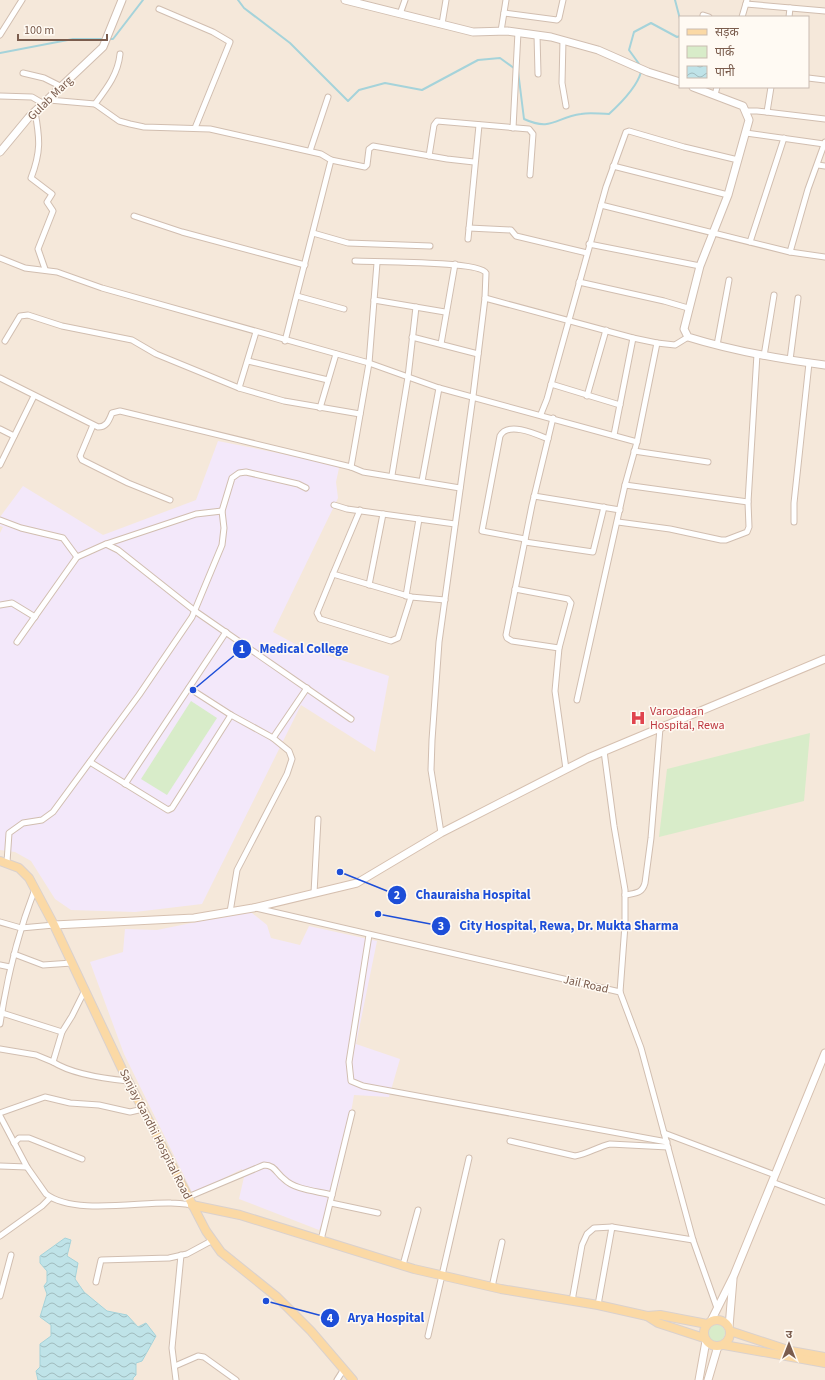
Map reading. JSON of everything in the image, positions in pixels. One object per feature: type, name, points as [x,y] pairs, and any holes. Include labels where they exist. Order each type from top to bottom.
[{"type":"main road","name":"Gulab Marg","points":[[0,152],[35,112],[103,47],[122,0]]},
{"type":"main road","points":[[345,0],[473,32],[518,32],[563,40],[598,50],[648,72],[679,82]]},
{"type":"main road","points":[[696,88],[743,106],[749,120],[728,195],[700,266],[688,308],[684,329],[688,337],[717,345],[761,355],[825,365]]},
{"type":"main road","points":[[54,926],[194,918],[253,908],[357,883],[441,833],[566,769],[604,751],[825,659]]},
{"type":"main road","name":"Sanjay Gandhi Hospital Road","points":[[3,861],[19,868],[28,878],[54,926],[128,1081],[192,1205],[221,1252],[277,1297],[311,1331],[353,1380]]},
{"type":"main road","points":[[699,1380],[706,1340],[704,1331],[734,1275],[825,1053]]},
{"type":"main road","points":[[192,1205],[240,1215],[403,1265],[492,1287],[598,1305],[647,1316],[660,1315],[709,1322],[723,1321],[729,1329],[791,1351],[825,1357]]},
{"type":"main road","points":[[708,1380],[721,1345],[729,1339],[734,1275]]},
{"type":"main road","points":[[647,1316],[658,1323],[706,1340],[710,1344],[825,1363]]},
{"type":"street","points":[[0,35],[22,0]]},
{"type":"street","points":[[400,14],[405,0]]},
{"type":"street","points":[[442,24],[446,0]]},
{"type":"street","points":[[501,31],[506,0]]},
{"type":"street","points":[[504,13],[557,20],[559,18],[563,0]]},
{"type":"street","points":[[742,16],[747,2],[825,11]]},
{"type":"street","points":[[789,16],[790,8]]},
{"type":"street","points":[[159,9],[213,32],[230,42],[195,128]]},
{"type":"street","points":[[0,23],[6,26]]},
{"type":"street","points":[[513,128],[518,32]]},
{"type":"street","points":[[537,35],[538,74]]},
{"type":"street","points":[[563,40],[562,83],[566,106]]},
{"type":"street","points":[[95,104],[111,82],[119,65],[120,54]]},
{"type":"street","points":[[23,73],[44,78],[62,87]]},
{"type":"street","points":[[809,78],[825,80]]},
{"type":"street","points":[[715,95],[718,88]]},
{"type":"street","points":[[768,112],[771,88]]},
{"type":"street","points":[[0,96],[32,97],[46,102],[95,104],[119,121],[130,124],[144,127],[210,129],[328,156],[331,160],[365,167],[367,165],[369,149],[373,146],[474,162]]},
{"type":"street","points":[[310,152],[328,97]]},
{"type":"street","points":[[746,111],[768,112],[825,119]]},
{"type":"street","points":[[35,112],[39,133],[40,150],[31,178],[52,194],[47,202],[53,211],[38,248],[45,269]]},
{"type":"street","points":[[429,156],[434,125],[437,121],[531,130],[530,175]]},
{"type":"street","points":[[468,239],[474,162],[479,125]]},
{"type":"street","points":[[541,414],[551,384],[589,244],[613,166],[624,136],[629,131],[684,147],[738,160]]},
{"type":"street","points":[[746,133],[824,143],[818,165],[808,189],[790,252]]},
{"type":"street","points":[[750,242],[784,138]]},
{"type":"street","points":[[285,341],[331,160]]},
{"type":"street","points":[[818,165],[825,166]]},
{"type":"street","points":[[613,166],[728,195]]},
{"type":"street","points":[[601,205],[790,252],[825,257]]},
{"type":"street","points":[[134,216],[182,232],[305,265]]},
{"type":"street","points":[[469,228],[511,230],[516,236],[587,253]]},
{"type":"street","points":[[313,233],[348,243],[430,246]]},
{"type":"street","points":[[589,244],[700,266]]},
{"type":"street","points":[[0,258],[26,268],[45,269],[285,341],[369,363],[439,388],[541,414],[637,442]]},
{"type":"street","points":[[355,261],[377,263],[455,264],[484,270],[485,298],[439,642],[432,740],[432,785],[441,833]]},
{"type":"street","points":[[351,467],[369,363],[377,263]]},
{"type":"street","points":[[441,344],[445,312],[455,264]]},
{"type":"street","points":[[717,345],[730,280]]},
{"type":"street","points":[[579,282],[664,301],[688,308]]},
{"type":"street","points":[[618,522],[670,529],[726,540],[747,532],[749,527],[748,502],[761,355],[774,295]]},
{"type":"street","points":[[297,296],[344,309]]},
{"type":"street","points":[[485,298],[633,338],[657,343],[675,345],[688,337]]},
{"type":"street","points":[[790,360],[798,298]]},
{"type":"street","points":[[374,300],[445,312]]},
{"type":"street","points":[[392,475],[408,377],[416,307]]},
{"type":"street","points":[[6,341],[20,316],[28,315],[62,326],[132,340],[156,354],[239,388],[284,401],[360,414]]},
{"type":"street","points":[[587,396],[606,330]]},
{"type":"street","points":[[239,388],[256,332]]},
{"type":"street","points":[[412,337],[478,354]]},
{"type":"street","points":[[614,435],[633,338]]},
{"type":"street","points":[[577,700],[618,522],[625,485],[637,442],[657,343]]},
{"type":"street","points":[[320,408],[336,354]]},
{"type":"street","points":[[248,361],[328,380]]},
{"type":"street","points":[[794,522],[794,503],[809,363]]},
{"type":"street","points":[[0,378],[93,425],[102,427],[107,424],[112,413],[120,410],[351,467],[363,472],[392,475],[460,488]]},
{"type":"street","points":[[551,384],[620,405]]},
{"type":"street","points":[[422,481],[439,388]]},
{"type":"street","points":[[0,465],[34,396]]},
{"type":"street","points":[[554,418],[534,496],[506,634],[507,638],[512,641],[559,648]]},
{"type":"street","points":[[93,425],[81,451],[80,456],[82,460],[128,483],[170,500]]},
{"type":"street","points":[[548,439],[510,428],[502,432],[482,531],[593,552],[604,507]]},
{"type":"street","points":[[0,429],[14,436]]},
{"type":"street","points":[[634,451],[708,462]]},
{"type":"street","points":[[3,861],[9,833],[23,823],[42,820],[53,812],[139,695],[195,611],[222,545],[222,511],[232,478],[239,473],[253,474],[298,484],[306,488]]},
{"type":"street","points":[[625,485],[748,502]]},
{"type":"street","points":[[534,496],[620,510]]},
{"type":"street","points":[[334,505],[455,524]]},
{"type":"street","points":[[360,510],[317,613],[320,619],[391,641],[398,638],[409,596],[419,519]]},
{"type":"street","points":[[17,642],[77,557],[106,544],[196,514],[222,511]]},
{"type":"street","points":[[369,585],[384,514]]},
{"type":"street","points":[[0,520],[21,528],[63,538],[77,557]]},
{"type":"street","points":[[106,544],[118,550],[195,611],[351,719]]},
{"type":"street","points":[[333,574],[409,596],[445,600]]},
{"type":"street","points":[[515,589],[568,599],[571,603],[559,648],[555,692],[566,769]]},
{"type":"street","points":[[0,604],[12,603],[35,617]]},
{"type":"street","points":[[125,784],[226,632]]},
{"type":"street","points":[[189,688],[231,715],[273,738],[289,751],[292,759],[287,774],[237,870],[230,912]]},
{"type":"street","points":[[273,738],[307,688]]},
{"type":"street","points":[[90,762],[168,810],[172,808],[231,715]]},
{"type":"street","points":[[625,895],[639,892],[643,889],[645,883],[651,838],[660,728]]},
{"type":"street","points":[[604,751],[625,895],[625,925],[620,992]]},
{"type":"street","points":[[314,893],[318,819]]},
{"type":"street","points":[[0,1024],[10,967],[20,928],[34,889]]},
{"type":"street","name":"Jail Road","points":[[253,908],[620,992],[641,1048],[693,1240],[717,1308]]},
{"type":"street","points":[[0,922],[20,928],[54,926]]},
{"type":"street","points":[[369,935],[349,1062],[351,1081],[363,1086],[667,1145]]},
{"type":"street","points":[[14,954],[43,965],[72,963]]},
{"type":"street","points":[[0,966],[10,967]]},
{"type":"street","points":[[53,1062],[62,1032],[70,1021],[85,990]]},
{"type":"street","points":[[2,1012],[62,1032]]},
{"type":"street","points":[[0,1049],[36,1055],[53,1062],[60,1067],[128,1081]]},
{"type":"street","points":[[143,1109],[130,1112],[99,1105],[70,1103],[45,1097],[0,1114],[27,1167],[50,1198],[74,1204],[105,1207],[170,1203],[192,1205]]},
{"type":"street","points":[[321,1240],[352,1112]]},
{"type":"street","points":[[664,1133],[825,1202]]},
{"type":"street","points":[[14,1143],[18,1138],[29,1138],[82,1159]]},
{"type":"street","points":[[510,1141],[575,1156],[584,1155],[610,1144],[667,1145]]},
{"type":"street","points":[[428,1336],[469,1158]]},
{"type":"street","points":[[188,1197],[264,1164],[273,1166],[283,1179],[290,1184],[332,1195]]},
{"type":"street","points":[[0,1166],[27,1167]]},
{"type":"street","points":[[0,1236],[42,1206],[50,1198]]},
{"type":"street","points":[[331,1203],[378,1212]]},
{"type":"street","points":[[403,1265],[418,1210]]},
{"type":"street","points":[[598,1305],[612,1227]]},
{"type":"street","points":[[572,1301],[584,1238],[594,1228],[612,1227],[693,1240]]},
{"type":"street","points":[[96,1282],[102,1260],[170,1258],[181,1255],[213,1240]]},
{"type":"street","points":[[492,1287],[502,1242]]},
{"type":"street","points":[[0,1296],[11,1255]]},
{"type":"street","points":[[176,1380],[172,1348],[181,1255]]},
{"type":"street","points":[[175,1366],[198,1356],[204,1357],[236,1380]]},
{"type":"street","points":[[337,1380],[344,1369]]},
{"type":"shaded area","points":[[0,0],[825,0],[825,1380],[0,1380]]},
{"type":"shaded area","points":[[218,441],[333,464],[339,468],[336,482],[338,498],[273,632],[297,645],[389,676],[375,752],[301,705],[202,904],[135,912],[71,910],[55,899],[31,861],[15,852],[0,850],[0,533],[3,527],[0,526],[0,517],[23,486],[103,535],[196,500]]},
{"type":"shaded area","points":[[240,913],[252,913],[267,925],[271,938],[300,945],[309,926],[377,941],[356,1044],[400,1059],[389,1097],[354,1095],[339,1184],[319,1230],[239,1199],[244,1177],[242,1169],[193,1194],[124,1054],[90,962],[123,952],[125,929],[157,930]]},
{"type":"green space","points":[[191,701],[217,718],[167,795],[141,779]]},
{"type":"green space","points":[[810,733],[804,801],[659,837],[667,769]]},
{"type":"green space","points":[[712,1324],[720,1324],[725,1329],[723,1340],[720,1342],[712,1342],[707,1337],[707,1329]]},
{"type":"water","points":[[65,1238],[71,1240],[67,1256],[78,1263],[75,1279],[84,1292],[107,1311],[127,1315],[138,1327],[146,1323],[156,1336],[142,1361],[136,1363],[136,1375],[133,1380],[38,1380],[36,1371],[40,1367],[40,1344],[51,1336],[51,1325],[40,1317],[47,1294],[44,1286],[47,1282],[47,1271],[40,1263],[40,1256]]},
{"type":"waterway","points":[[108,39],[113,39],[143,0]]},
{"type":"waterway","points":[[238,0],[244,8],[290,43],[348,101],[359,90],[385,83],[422,90],[478,60],[500,58],[518,71],[524,119],[533,123],[548,124],[584,113],[609,114],[632,89],[641,72]]},
{"type":"waterway","points":[[675,0],[679,16]]},
{"type":"waterway","points":[[642,68],[629,50],[634,32],[651,23],[677,37],[679,36]]},
{"type":"waterway","points":[[0,53],[73,39],[104,39]]},
{"type":"place","name":"Medical College","points":[[193,690]]},
{"type":"place","name":"Varoadaan Hospital, Rewa","points":[[638,718]]},
{"type":"place","name":"Chauraisha Hospital","points":[[340,872]]},
{"type":"place","name":"City Hospital, Rewa, Dr. Mukta Sharma","points":[[378,914]]},
{"type":"place","name":"Arya Hospital","points":[[266,1301]]}]
